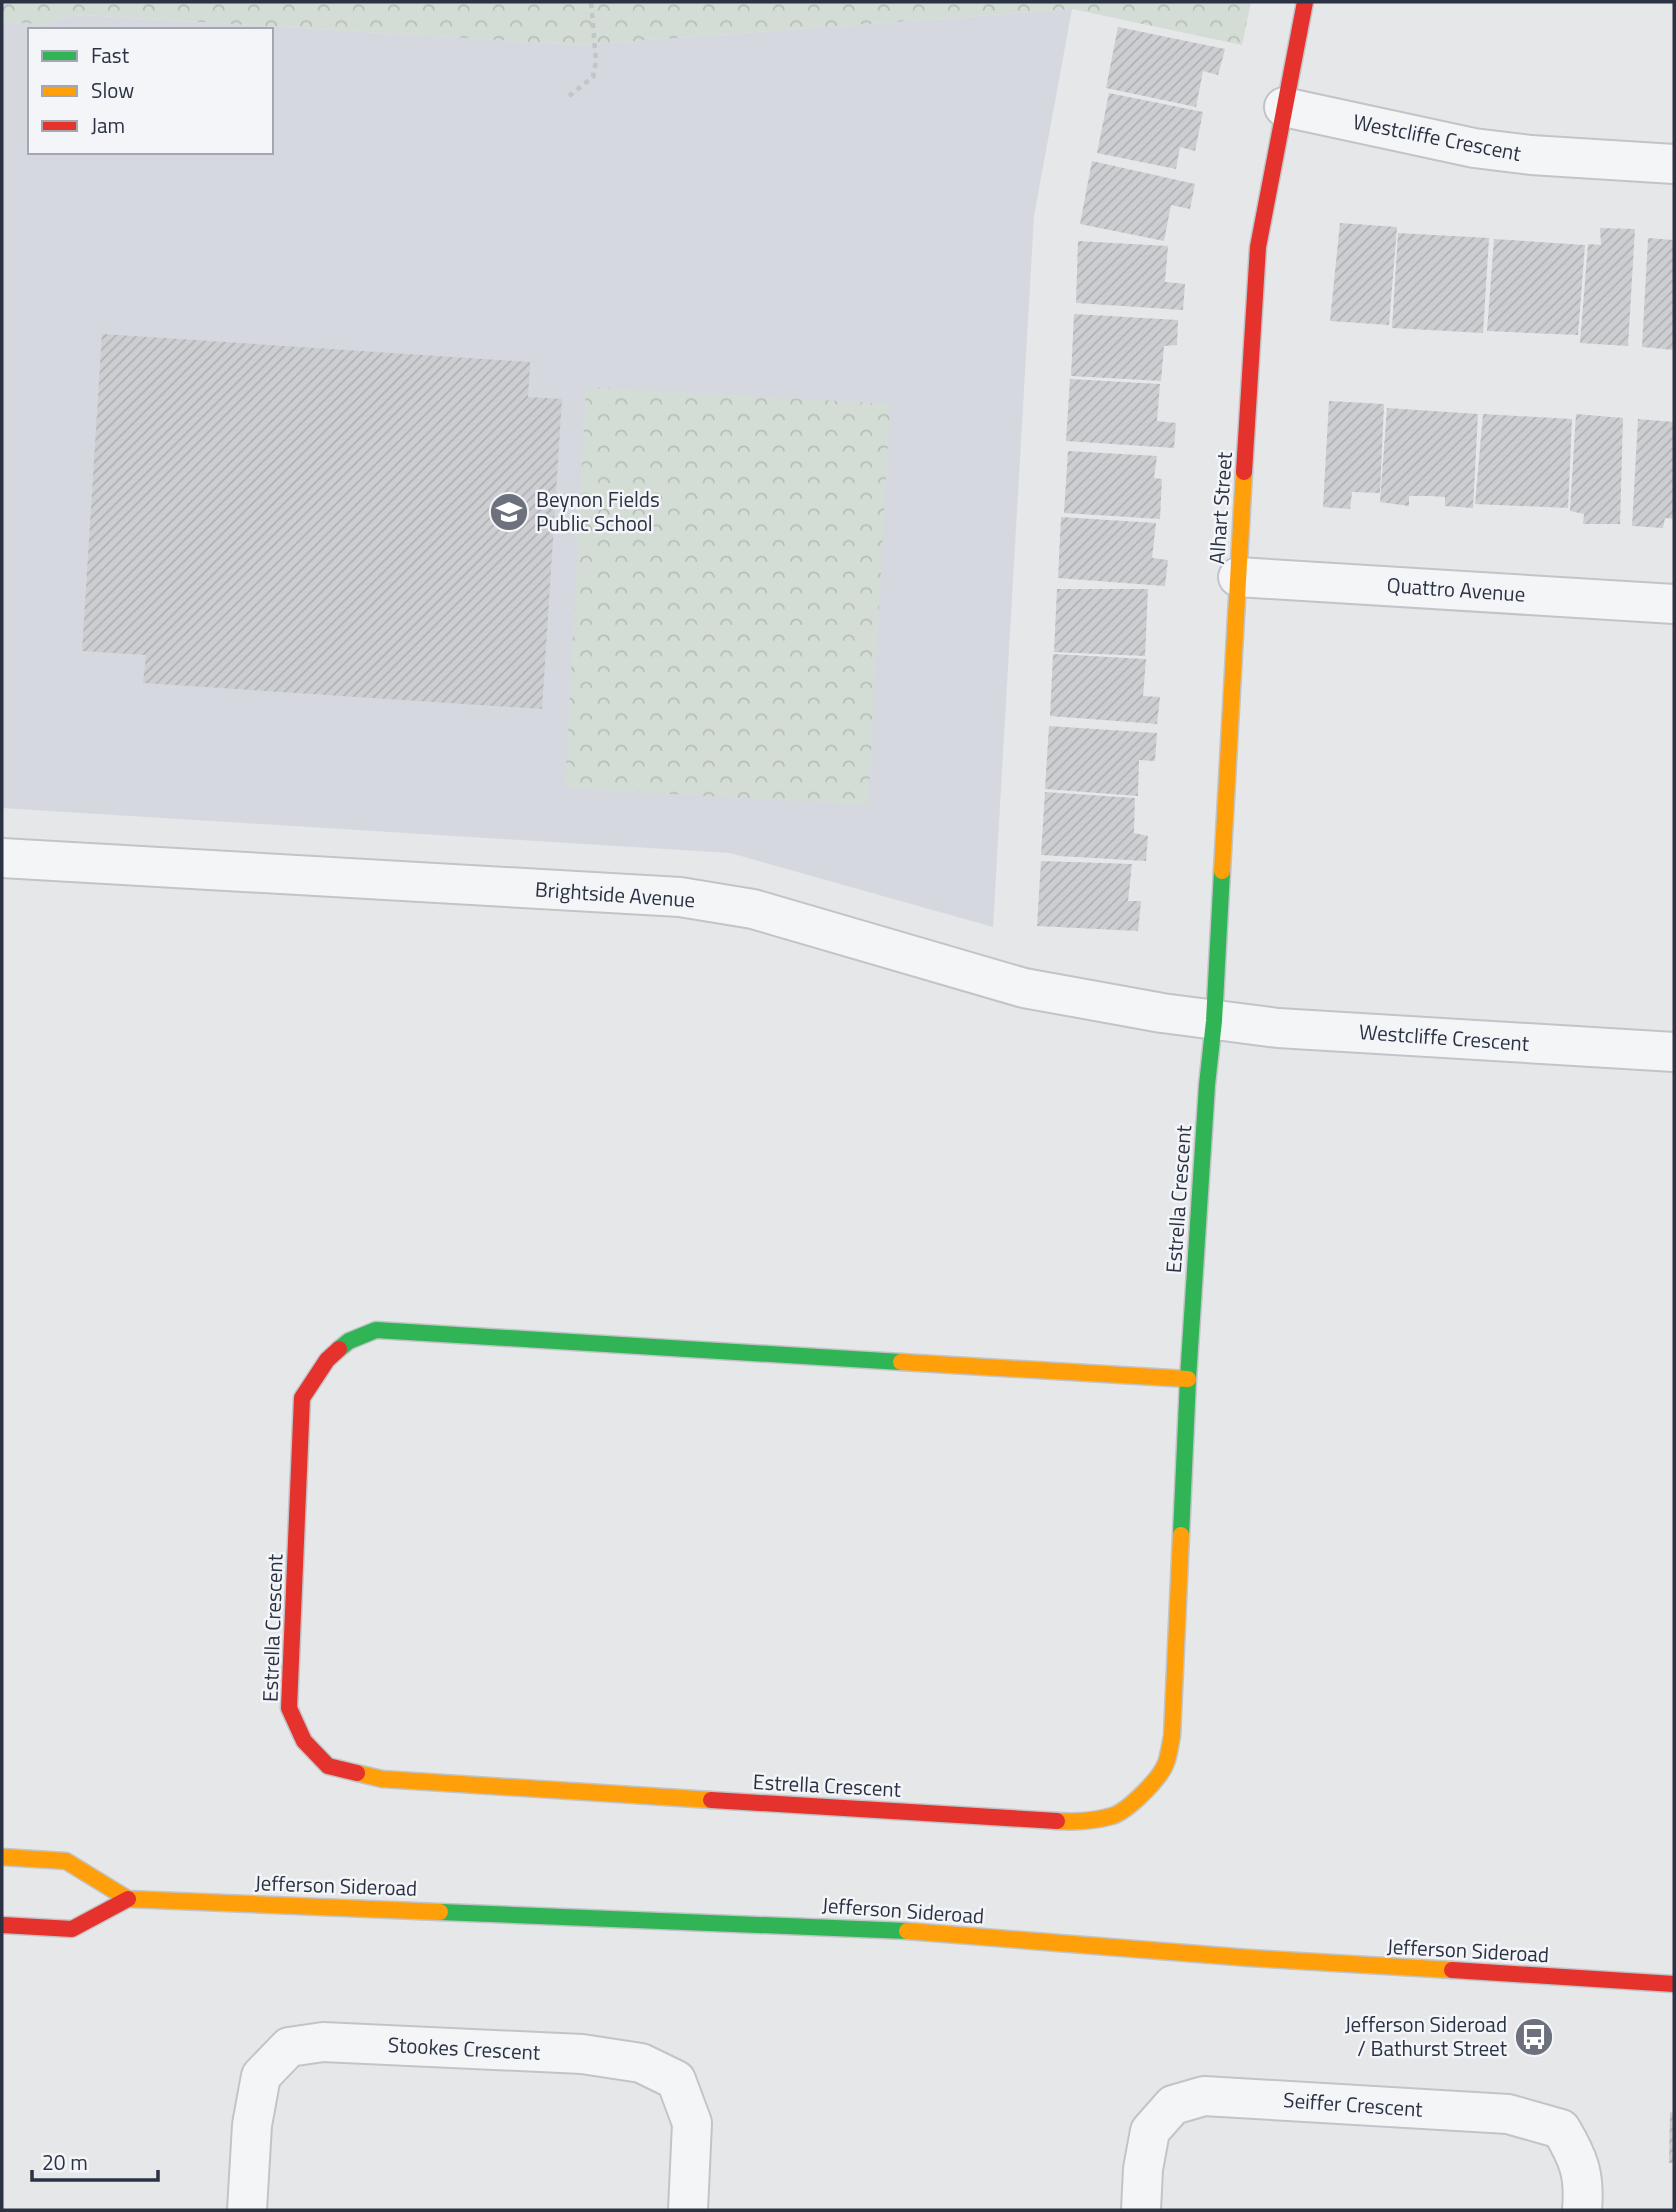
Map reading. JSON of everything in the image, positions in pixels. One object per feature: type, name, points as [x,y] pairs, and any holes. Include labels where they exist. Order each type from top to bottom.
[{"type":"street","name":"Alhart Street","points":[[1214,1021],[1258,247],[1305,2]]},
{"type":"street","name":"Westcliffe Crescent","points":[[1284,107],[1474,148],[1531,155],[1674,164]]},
{"type":"street","name":"Quattro Avenue","points":[[1238,577],[1674,604]]},
{"type":"street","name":"Brightside Avenue","points":[[2,858],[680,897],[753,909],[1024,988],[1214,1021]]},
{"type":"street","name":"Westcliffe Crescent","points":[[1214,1021],[1278,1028],[1674,1052]]},
{"type":"street","name":"Estrella Crescent","points":[[1188,1379],[376,1330],[349,1341],[327,1360],[302,1398],[289,1708],[303,1741],[328,1766],[382,1779],[1071,1822],[1114,1816],[1158,1779],[1167,1760],[1172,1736],[1188,1379],[1207,1085],[1214,1021]]},
{"type":"street","name":"Jefferson Sideroad","points":[[2,1857],[66,1861],[128,1899],[876,1929],[1249,1958],[1674,1984]]},
{"type":"street","points":[[2,1925],[72,1929],[128,1899]]},
{"type":"street","name":"Stookes Crescent","points":[[247,2210],[252,2125],[261,2076],[289,2047],[323,2042],[582,2054],[641,2063],[676,2080],[692,2123],[688,2210]]},
{"type":"street","name":"Seiffer Crescent","points":[[1141,2210],[1143,2169],[1150,2131],[1173,2105],[1203,2095],[1508,2115],[1561,2129],[1577,2156],[1584,2188],[1582,2210]]},
{"type":"path","points":[[569,96],[593,77],[596,61],[591,2]]},
{"type":"shaded area","name":"Beynon Fields Public School","points":[[1072,9],[1034,216],[993,927],[730,853],[2,808],[2,21],[47,25],[61,18],[84,15],[579,45]]},
{"type":"green space","points":[[2,2],[1251,2],[1242,45],[1072,9],[579,45],[85,15],[61,18],[47,25],[2,21]]},
{"type":"green space","points":[[586,387],[890,404],[868,805],[565,788]]},
{"type":"building","points":[[1118,27],[1225,49],[1218,75],[1203,71],[1196,107],[1106,88]]},
{"type":"building","points":[[1109,93],[1203,112],[1195,151],[1180,147],[1176,169],[1097,153]]},
{"type":"building","points":[[1092,161],[1195,184],[1190,209],[1171,205],[1164,241],[1080,224]]},
{"type":"building","points":[[1340,223],[1397,227],[1389,325],[1330,321]]},
{"type":"building","points":[[1600,228],[1635,229],[1628,346],[1580,343],[1588,244],[1601,245]]},
{"type":"building","points":[[1398,233],[1489,238],[1483,333],[1392,328]]},
{"type":"building","points":[[1648,238],[1674,240],[1674,350],[1642,347]]},
{"type":"building","points":[[1494,239],[1585,245],[1578,335],[1487,331]]},
{"type":"building","points":[[1078,241],[1168,246],[1165,282],[1185,284],[1183,310],[1076,303]]},
{"type":"building","points":[[1074,314],[1178,320],[1177,345],[1164,346],[1161,381],[1071,376]]},
{"type":"building","points":[[102,334],[530,362],[528,397],[562,399],[542,709],[143,683],[146,655],[82,651]]},
{"type":"building","points":[[1070,379],[1160,384],[1157,421],[1176,423],[1174,448],[1066,441]]},
{"type":"building","points":[[1329,401],[1384,404],[1380,493],[1352,492],[1350,509],[1323,507]]},
{"type":"building","points":[[1387,408],[1478,414],[1473,508],[1445,506],[1445,497],[1430,496],[1409,496],[1409,506],[1380,502]]},
{"type":"building","points":[[1483,414],[1572,419],[1568,508],[1475,504]]},
{"type":"building","points":[[1576,414],[1623,418],[1620,524],[1583,524],[1584,514],[1570,511]]},
{"type":"building","points":[[1638,419],[1674,422],[1674,519],[1665,518],[1663,528],[1632,526]]},
{"type":"building","points":[[1068,451],[1157,456],[1154,478],[1162,479],[1160,519],[1064,513]]},
{"type":"building","points":[[1061,517],[1156,523],[1152,558],[1168,560],[1165,586],[1058,578]]},
{"type":"building","points":[[1057,589],[1148,589],[1145,656],[1054,652]]},
{"type":"building","points":[[1053,654],[1146,659],[1143,696],[1160,697],[1157,724],[1050,716]]},
{"type":"building","points":[[1049,726],[1157,733],[1155,761],[1139,760],[1138,796],[1045,789]]},
{"type":"building","points":[[1045,792],[1135,798],[1134,833],[1148,836],[1146,861],[1041,855]]},
{"type":"building","points":[[1041,861],[1132,864],[1128,901],[1141,901],[1138,931],[1037,926]]},
{"type":"building","points":[[1670,2112],[1674,2113],[1674,2163],[1669,2163]]},
{"type":"traffic: fast","points":[[1181,1535],[1188,1379],[1222,871]]},
{"type":"traffic: fast","points":[[339,1349],[349,1341],[376,1330],[901,1362]]},
{"type":"traffic: fast","points":[[440,1912],[907,1931]]},
{"type":"traffic: slow","points":[[1222,871],[1244,472]]},
{"type":"traffic: slow","points":[[901,1362],[1188,1379]]},
{"type":"traffic: slow","points":[[1057,1821],[1092,1820],[1119,1813],[1135,1801],[1163,1770],[1172,1736],[1181,1535]]},
{"type":"traffic: slow","points":[[357,1773],[382,1779],[711,1800]]},
{"type":"traffic: slow","points":[[2,1857],[66,1861],[128,1899],[440,1912]]},
{"type":"traffic: slow","points":[[907,1931],[1249,1958],[1452,1970]]},
{"type":"traffic: jam","points":[[1244,472],[1258,247],[1305,2]]},
{"type":"traffic: jam","points":[[339,1349],[327,1360],[302,1398],[289,1708],[304,1741],[328,1766],[357,1773]]},
{"type":"traffic: jam","points":[[711,1800],[1057,1821]]},
{"type":"traffic: jam","points":[[2,1925],[72,1929],[128,1899]]},
{"type":"traffic: jam","points":[[1452,1970],[1674,1984]]},
{"type":"place","name":"Beynon Fields Public School","points":[[509,512]]},
{"type":"place","name":"Jefferson Sideroad / Bathurst Street","points":[[1534,2037]]}]
